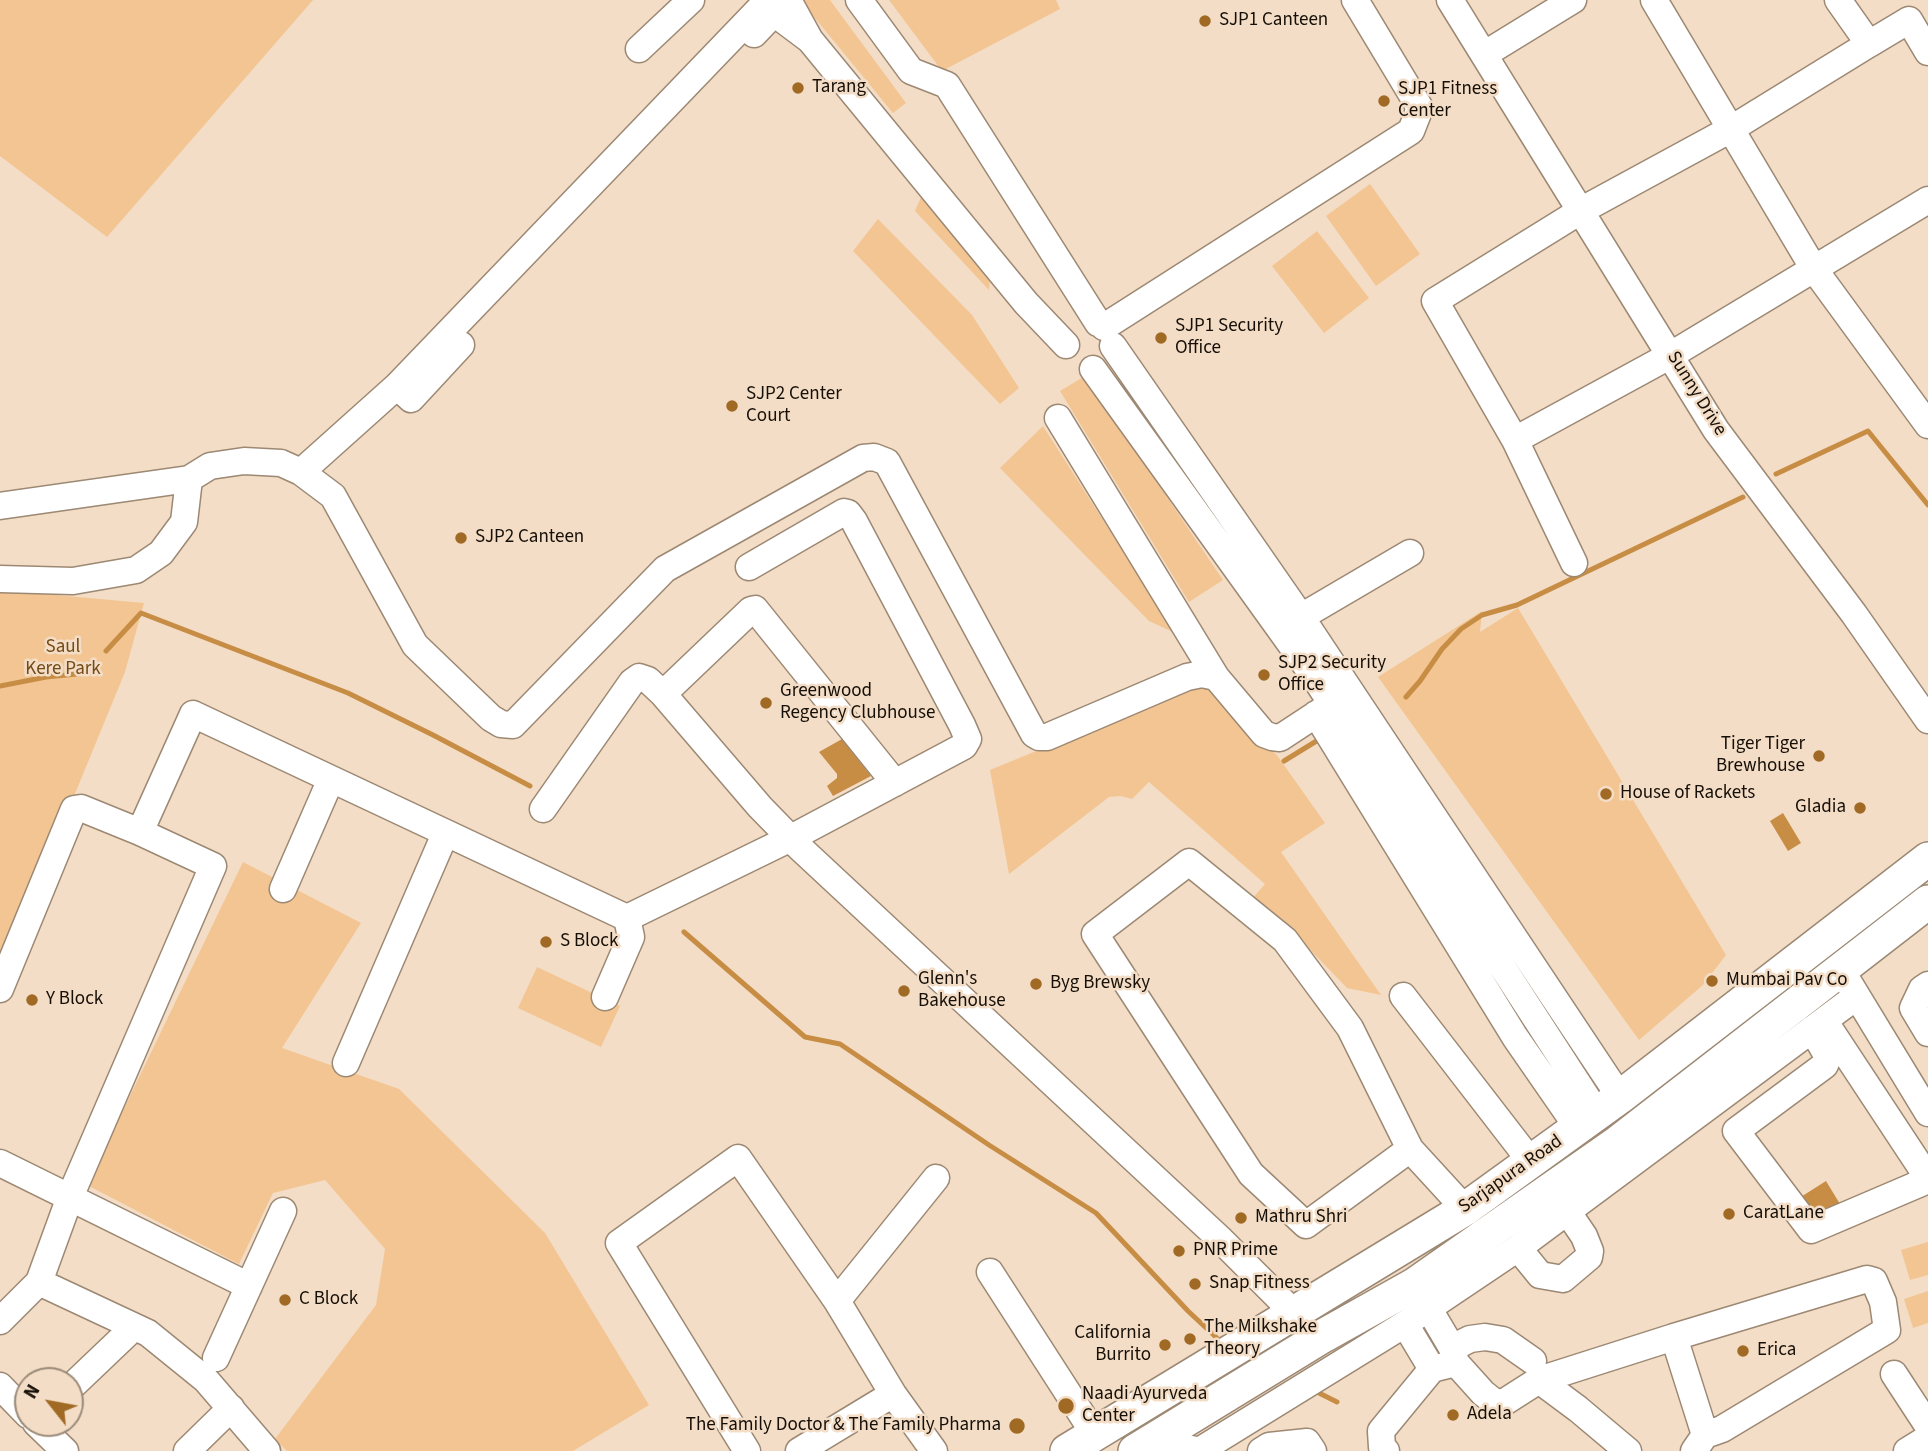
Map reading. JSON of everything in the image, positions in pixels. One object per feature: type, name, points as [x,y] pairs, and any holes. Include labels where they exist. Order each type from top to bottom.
[{"type":"main road","name":"Sarjapura Road","points":[[1081,1443],[1465,1209],[1532,1163],[1928,859]]},
{"type":"main road","name":"Sarjapura Road","points":[[1145,1445],[1322,1336],[1416,1306],[1628,1134],[1848,982],[1928,902]]},
{"type":"main road","points":[[1599,1113],[1628,1134]]},
{"type":"street","points":[[639,50],[691,0]]},
{"type":"street","points":[[301,472],[397,386],[768,0]]},
{"type":"street","points":[[788,0],[810,40],[1026,303],[1066,345],[1071,360],[1077,366],[1093,369],[1107,361],[1105,332]]},
{"type":"street","points":[[859,0],[911,71],[947,85],[1105,332],[1301,617],[1333,704],[1515,1037],[1541,1078],[1599,1113]]},
{"type":"street","points":[[1105,332],[1411,131],[1420,108],[1355,0]]},
{"type":"street","name":"Sunny Drive","points":[[1450,0],[1716,430],[1854,614],[1928,720]]},
{"type":"street","points":[[1485,54],[1573,0]]},
{"type":"street","points":[[1654,0],[1814,269],[1928,425]]},
{"type":"street","points":[[1838,0],[1869,44]]},
{"type":"street","points":[[397,386],[411,399],[774,13],[810,40]]},
{"type":"street","points":[[1574,563],[1515,440],[1435,301],[1582,210],[1731,129],[1918,15],[1928,52]]},
{"type":"street","points":[[1515,440],[1671,355],[1928,200]]},
{"type":"street","points":[[1066,345],[1068,337],[1077,326],[1084,323],[1105,332]]},
{"type":"street","points":[[1093,369],[1461,880],[1599,1113]]},
{"type":"street","points":[[1058,418],[1216,677],[1264,734],[1280,738],[1333,704]]},
{"type":"street","points":[[0,506],[189,479],[210,466],[244,460],[281,463],[301,472],[333,496],[415,645],[491,718],[501,724],[513,725],[665,569],[863,458],[874,457],[887,462],[1038,737],[1047,737],[1187,677],[1202,674],[1216,677]]},
{"type":"street","points":[[0,579],[72,581],[136,570],[162,553],[184,522],[189,479]]},
{"type":"street","points":[[140,832],[192,714],[627,918],[795,843],[895,783],[961,749],[968,739],[854,521],[844,512],[749,567]]},
{"type":"street","points":[[1301,617],[1410,554]]},
{"type":"street","points":[[663,694],[755,609],[895,783]]},
{"type":"street","points":[[542,809],[632,682],[639,677],[648,680],[795,843],[1219,1238],[1294,1313]]},
{"type":"street","points":[[283,889],[331,779]]},
{"type":"street","points":[[0,989],[74,809],[81,808],[140,832],[213,866],[70,1197],[39,1282],[0,1321]]},
{"type":"street","points":[[346,1063],[445,834]]},
{"type":"street","points":[[1410,1149],[1306,1225],[1251,1174],[1095,934],[1189,862],[1285,940],[1350,1028],[1410,1149],[1465,1209]]},
{"type":"street","points":[[605,998],[631,937],[627,918]]},
{"type":"street","points":[[1145,1445],[1199,1451],[1226,1444],[1251,1419],[1416,1306],[1518,1248],[1818,1024],[1848,982],[1928,1113]]},
{"type":"street","points":[[1928,985],[1922,989],[1913,1008],[1928,1033]]},
{"type":"street","points":[[1403,996],[1532,1163]]},
{"type":"street","points":[[1818,1024],[1928,1179],[1811,1230],[1736,1131],[1825,1065],[1828,1057],[1818,1024]]},
{"type":"street","points":[[747,1451],[619,1243],[738,1158],[837,1301],[893,1394],[934,1451]]},
{"type":"street","points":[[0,1163],[249,1286]]},
{"type":"street","points":[[837,1301],[936,1178]]},
{"type":"street","points":[[216,1358],[283,1211]]},
{"type":"street","points":[[1518,1248],[1540,1275],[1563,1279],[1589,1257],[1590,1251],[1584,1236],[1567,1211]]},
{"type":"street","points":[[989,1272],[1081,1443]]},
{"type":"street","points":[[1416,1306],[1446,1360],[1493,1401],[1503,1403],[1536,1370],[1674,1337],[1867,1279],[1874,1281],[1883,1302],[1887,1330],[1707,1439]]},
{"type":"street","points":[[39,1282],[148,1334],[206,1380],[267,1451]]},
{"type":"street","points":[[84,1375],[134,1327]]},
{"type":"street","points":[[1386,1451],[1382,1447],[1381,1431],[1446,1360],[1470,1339],[1485,1337],[1503,1340],[1628,1451]]},
{"type":"street","points":[[1674,1337],[1707,1439]]},
{"type":"street","points":[[1894,1374],[1928,1426]]},
{"type":"street","points":[[0,1385],[14,1400]]},
{"type":"street","points":[[1707,1439],[1752,1432],[1822,1389]]},
{"type":"street","points":[[799,1451],[893,1394]]},
{"type":"street","points":[[187,1451],[231,1408]]},
{"type":"street","points":[[1251,1419],[1265,1448],[1307,1442],[1314,1451]]},
{"type":"street","points":[[50,1437],[65,1451]]},
{"type":"street","points":[[1907,1451],[1928,1438]]},
{"type":"green space","points":[[0,0],[313,0],[107,237],[0,156]]},
{"type":"green space","points":[[800,0],[830,0],[906,103],[893,113]]},
{"type":"green space","points":[[889,0],[1056,0],[1060,9],[942,71]]},
{"type":"green space","points":[[1370,184],[1420,254],[1376,286],[1326,216]]},
{"type":"green space","points":[[925,188],[990,274],[989,290],[915,211]]},
{"type":"green space","points":[[878,219],[972,315],[1019,388],[1000,404],[853,251]]},
{"type":"green space","points":[[1317,231],[1369,298],[1324,333],[1272,266]]},
{"type":"green space","points":[[1085,376],[1223,580],[1189,602],[1060,391]]},
{"type":"green space","points":[[1043,426],[1175,633],[1149,621],[1000,468]]},
{"type":"green space","name":"Saul Kere Park","points":[[0,590],[144,603],[125,672],[0,976]]},
{"type":"green space","points":[[1518,608],[1726,955],[1703,985],[1639,1040],[1378,677],[1482,611],[1480,632]]},
{"type":"green space","points":[[1215,681],[1279,758],[1325,823],[1281,852],[1381,995],[1347,988],[1293,932],[1252,899],[1265,884],[1149,782],[1132,799],[1109,797],[1009,874],[990,770]]},
{"type":"green space","points":[[243,862],[361,923],[282,1048],[399,1089],[545,1233],[649,1405],[573,1451],[287,1451],[275,1439],[376,1305],[385,1249],[325,1180],[273,1193],[239,1264],[87,1185]]},
{"type":"green space","points":[[537,967],[620,1006],[601,1047],[518,1008]]},
{"type":"green space","points":[[1928,1242],[1928,1275],[1910,1280],[1901,1250]]},
{"type":"green space","points":[[1928,1291],[1928,1323],[1913,1328],[1904,1299]]},
{"type":"shaded area","points":[[842,739],[871,776],[833,796],[827,786],[837,778],[837,774],[819,752]]},
{"type":"shaded area","points":[[1783,813],[1801,843],[1788,851],[1770,821]]},
{"type":"shaded area","points":[[1826,1181],[1840,1204],[1810,1222],[1796,1200]]},
{"type":"waterway","points":[[1776,474],[1868,431],[1928,505]]},
{"type":"waterway","points":[[1406,697],[1442,649],[1461,629],[1482,615],[1517,605],[1743,497]]},
{"type":"waterway","points":[[106,651],[141,613],[348,693],[530,786]]},
{"type":"waterway","points":[[0,686],[46,677],[87,673]]},
{"type":"waterway","points":[[1284,761],[1323,737]]},
{"type":"waterway","points":[[684,932],[805,1037],[840,1044],[989,1145],[1096,1213],[1219,1340]]},
{"type":"waterway","points":[[1319,1393],[1337,1402]]},
{"type":"place","name":"SJP1 Canteen","points":[[1205,21]]},
{"type":"place","name":"Tarang","points":[[798,88]]},
{"type":"place","name":"SJP1 Fitness Center","points":[[1384,101]]},
{"type":"place","name":"SJP1 Security Office","points":[[1161,338]]},
{"type":"place","name":"SJP2 Center Court","points":[[732,406]]},
{"type":"place","name":"SJP2 Canteen","points":[[461,538]]},
{"type":"place","name":"SJP2 Security Office","points":[[1264,675]]},
{"type":"place","name":"Greenwood Regency Clubhouse","points":[[766,703]]},
{"type":"place","name":"Tiger Tiger Brewhouse","points":[[1819,756]]},
{"type":"place","name":"House of Rackets","points":[[1606,794]]},
{"type":"place","name":"Gladia","points":[[1860,808]]},
{"type":"place","name":"S Block","points":[[546,942]]},
{"type":"place","name":"Mumbai Pav Co","points":[[1712,981]]},
{"type":"place","name":"Byg Brewsky","points":[[1036,984]]},
{"type":"place","name":"Glenn's Bakehouse","points":[[904,991]]},
{"type":"place","name":"Y Block","points":[[32,1000]]},
{"type":"place","name":"CaratLane","points":[[1729,1214]]},
{"type":"place","name":"Mathru Shri","points":[[1241,1218]]},
{"type":"place","name":"PNR Prime","points":[[1179,1251]]},
{"type":"place","name":"Snap Fitness","points":[[1195,1284]]},
{"type":"place","name":"C Block","points":[[285,1300]]},
{"type":"place","name":"The Milkshake Theory","points":[[1190,1339]]},
{"type":"place","name":"California Burrito","points":[[1165,1345]]},
{"type":"place","name":"Erica","points":[[1743,1351]]},
{"type":"place","name":"Naadi Ayurveda Center","points":[[1066,1406]]},
{"type":"place","name":"Adela","points":[[1453,1415]]},
{"type":"place","name":"The Family Doctor & The Family Pharma","points":[[1017,1426]]}]
